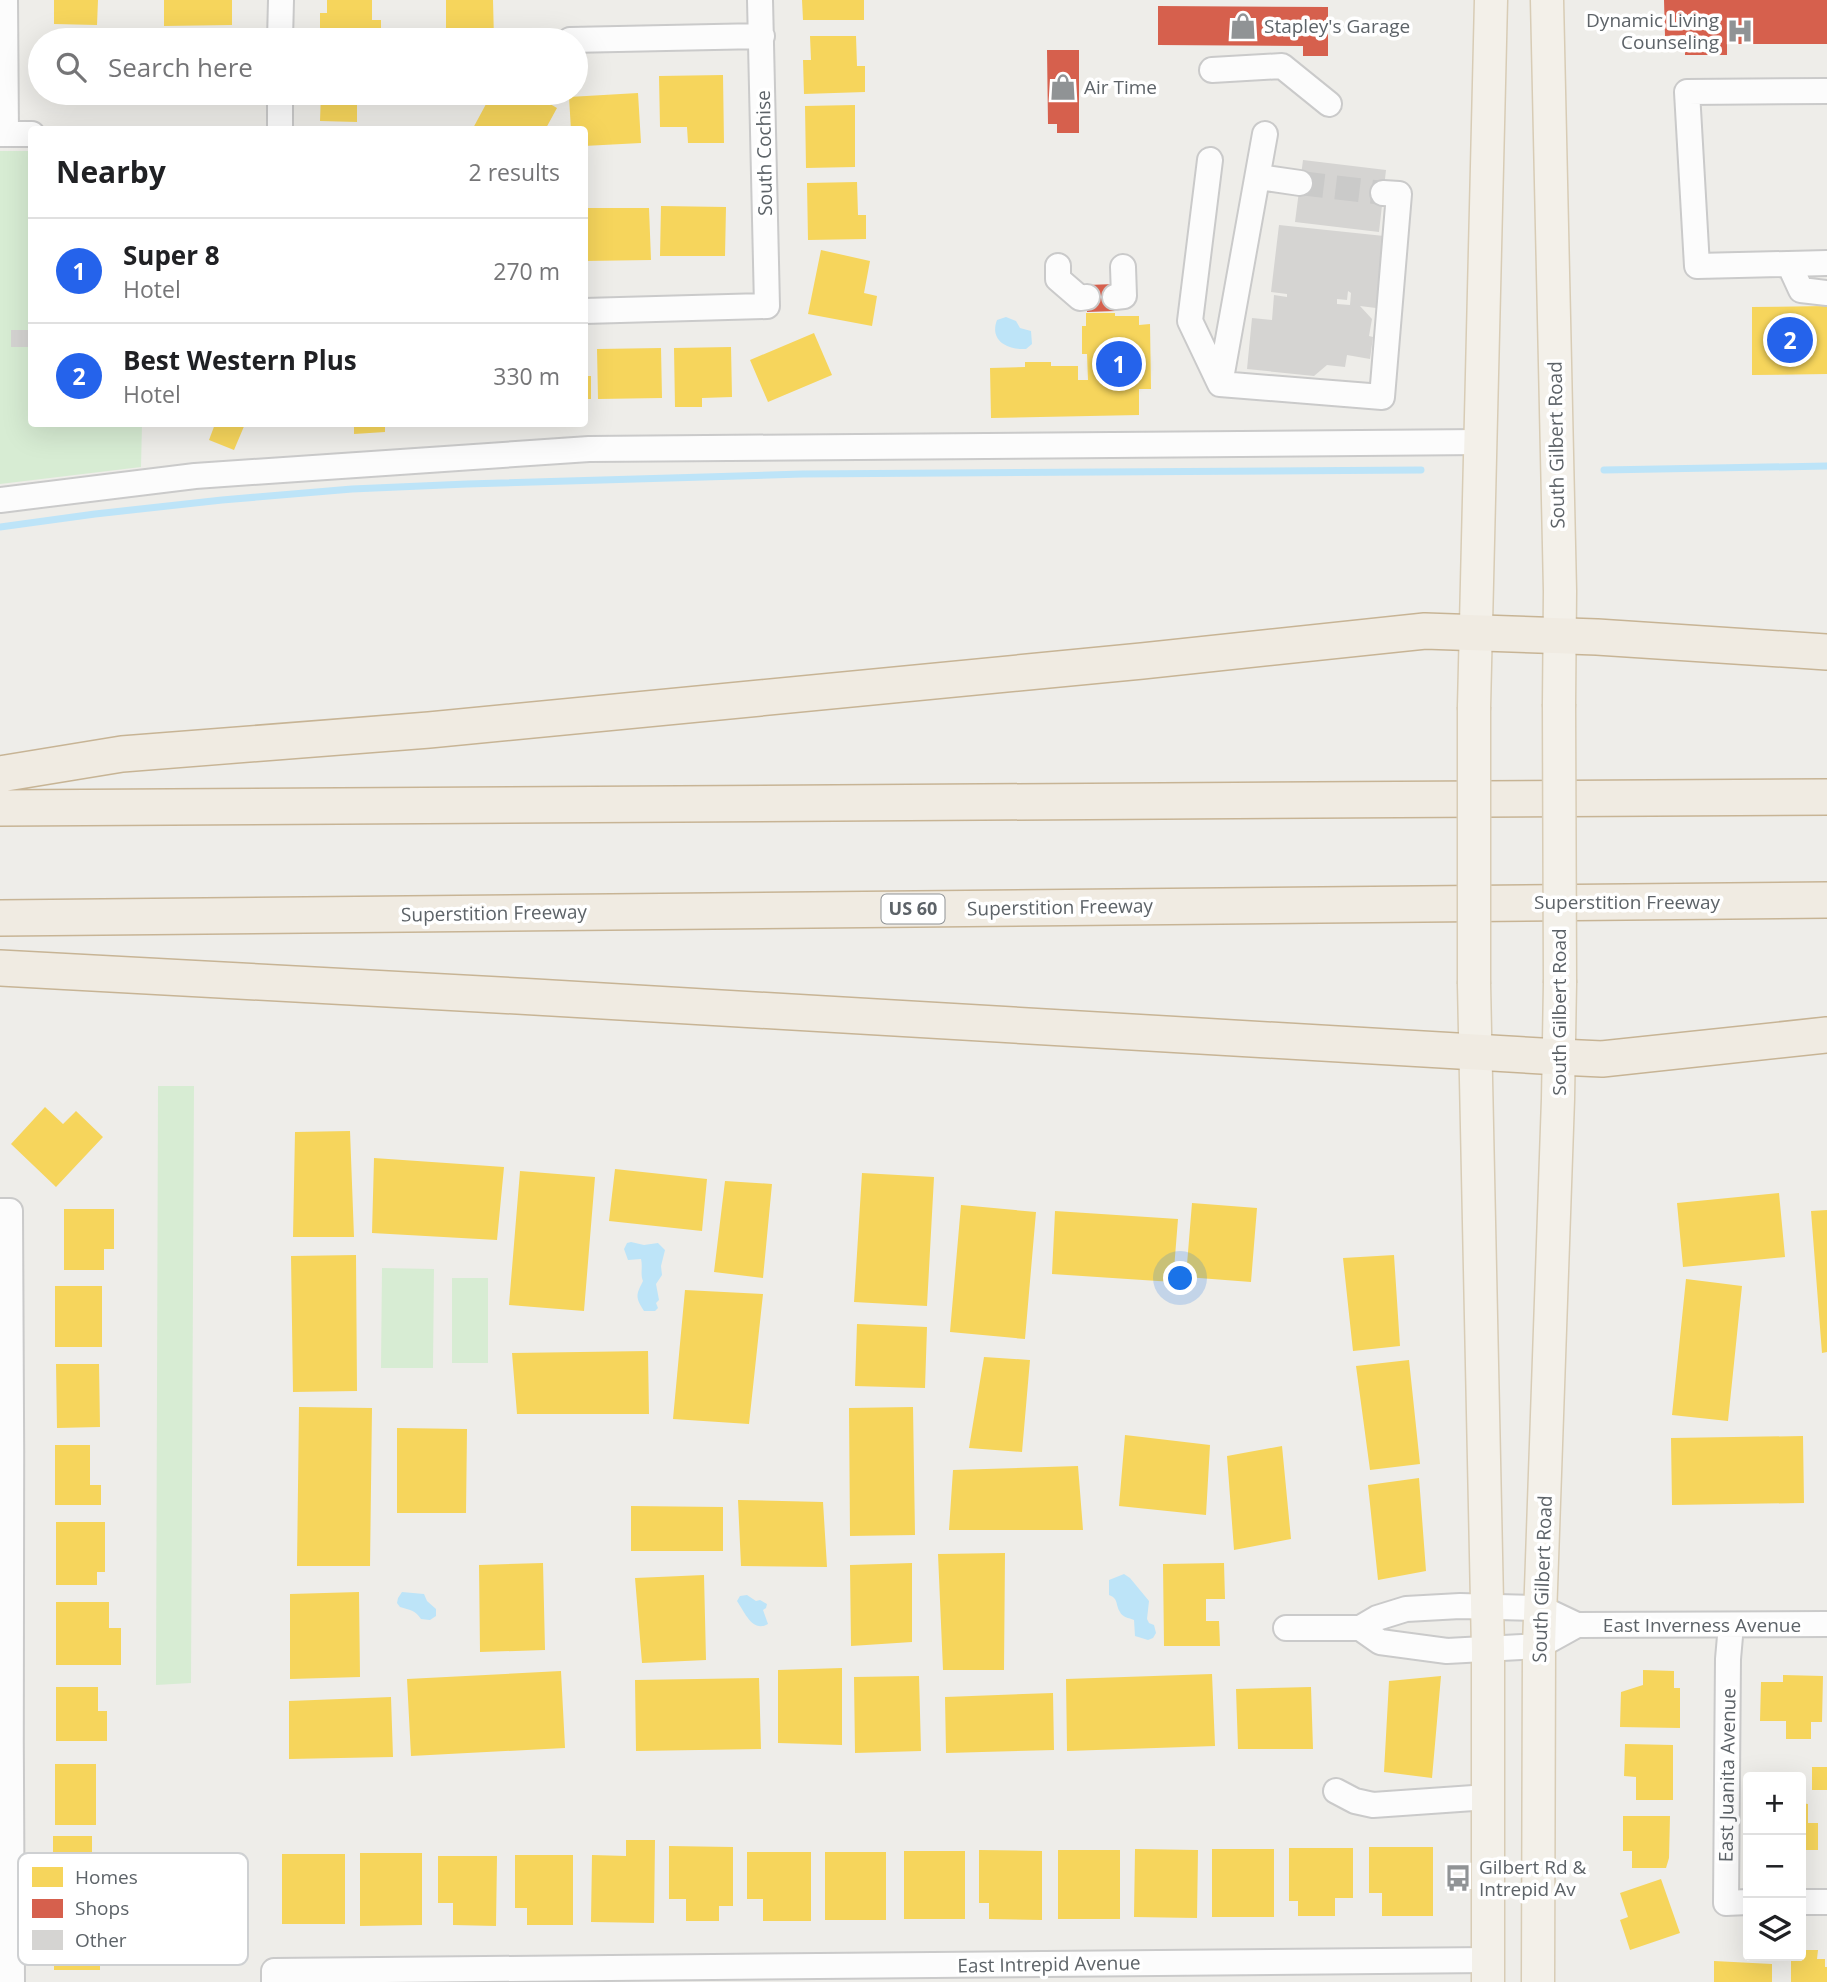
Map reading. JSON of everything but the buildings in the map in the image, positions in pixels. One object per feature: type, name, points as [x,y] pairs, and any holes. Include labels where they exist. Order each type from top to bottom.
[{"type":"highway","points":[[0,774],[122,754],[429,730],[1425,631],[1560,635],[1827,652]]},
{"type":"highway","points":[[0,808],[1827,797]]},
{"type":"highway","name":"Superstition Freeway","points":[[0,918],[1827,900]]},
{"type":"highway","points":[[0,968],[1559,1058],[1602,1059],[1827,1035]]},
{"type":"main road","points":[[1488,1971],[1488,1650],[1474,1054],[1474,707],[1491,0]]},
{"type":"main road","name":"South Gilbert Road","points":[[1538,1982],[1539,1646],[1560,983],[1560,635],[1547,0]]},
{"type":"street","points":[[5,0],[3,134],[28,134]]},
{"type":"street","points":[[280,28],[281,0]]},
{"type":"street","name":"South Cochise","points":[[588,311],[767,306],[760,0]]},
{"type":"street","points":[[588,40],[762,36]]},
{"type":"street","points":[[1212,70],[1282,66],[1329,104]]},
{"type":"street","points":[[1827,91],[1687,92],[1698,266],[1827,263]]},
{"type":"street","points":[[279,126],[280,105]]},
{"type":"street","points":[[1220,384],[1265,134]]},
{"type":"street","points":[[1210,160],[1190,321],[1220,384]]},
{"type":"street","points":[[1258,177],[1300,183]]},
{"type":"street","points":[[1220,384],[1382,397],[1399,194],[1383,193]]},
{"type":"street","points":[[1790,264],[1801,290],[1827,293]]},
{"type":"street","points":[[1058,266],[1058,279],[1080,298],[1087,297]]},
{"type":"street","points":[[1115,297],[1124,296],[1123,267]]},
{"type":"street","points":[[0,500],[195,476],[589,449],[1480,442]]},
{"type":"street","points":[[5,1211],[5,1732],[12,1982]]},
{"type":"street","name":"East Inverness Avenue","points":[[1577,1625],[1539,1646],[1447,1651],[1380,1642],[1360,1628],[1377,1618],[1406,1609],[1486,1606],[1541,1608],[1577,1625],[1827,1625]]},
{"type":"street","name":"East Juanita Avenue","points":[[1731,1625],[1728,1659],[1726,1903],[1743,1902]]},
{"type":"street","points":[[1286,1628],[1360,1628]]},
{"type":"street","points":[[1336,1791],[1355,1801],[1373,1805],[1488,1797]]},
{"type":"street","points":[[1806,1902],[1827,1902]]},
{"type":"street","name":"East Intrepid Avenue","points":[[274,1977],[1488,1971]]},
{"type":"green space","points":[[0,151],[28,151],[28,427],[142,427],[141,467],[0,484]]},
{"type":"green space","points":[[158,1086],[194,1086],[191,1683],[156,1685]]},
{"type":"green space","points":[[382,1268],[434,1269],[433,1368],[381,1368]]},
{"type":"green space","points":[[452,1278],[488,1278],[488,1363],[452,1363]]},
{"type":"water","points":[[1006,317],[1016,321],[1020,328],[1031,331],[1032,344],[1026,349],[1007,346],[998,339],[995,327],[997,320]]},
{"type":"water","points":[[627,1243],[644,1245],[658,1243],[665,1250],[662,1275],[656,1284],[659,1300],[655,1311],[644,1311],[638,1299],[643,1281],[642,1262],[641,1259],[628,1260],[624,1249]]},
{"type":"water","points":[[1124,1574],[1149,1601],[1147,1619],[1154,1625],[1156,1633],[1153,1638],[1148,1640],[1135,1636],[1134,1620],[1122,1615],[1116,1600],[1109,1595],[1109,1580]]},
{"type":"water","points":[[402,1592],[424,1594],[436,1609],[436,1616],[430,1620],[421,1619],[414,1612],[400,1607],[397,1603]]},
{"type":"water","points":[[747,1595],[767,1604],[763,1610],[768,1624],[758,1626],[746,1616],[737,1601],[740,1596]]},
{"type":"waterway","points":[[1604,470],[1827,466]]},
{"type":"waterway","points":[[0,527],[222,500],[352,489],[467,484],[802,474],[1421,470]]},
{"type":"tunnel","points":[[1300,183],[1383,193]]},
{"type":"place","name":"Stapley's Garage","points":[[1243,26]]},
{"type":"place","name":"Dynamic Living Counseling","points":[[1740,31]]},
{"type":"place","name":"Air Time","points":[[1063,87]]},
{"type":"place","name":"Best Western Plus","points":[[1790,340]]},
{"type":"place","name":"Super 8","points":[[1119,364]]},
{"type":"place","name":"Gilbert Rd & Intrepid Av","points":[[1458,1878]]}]
